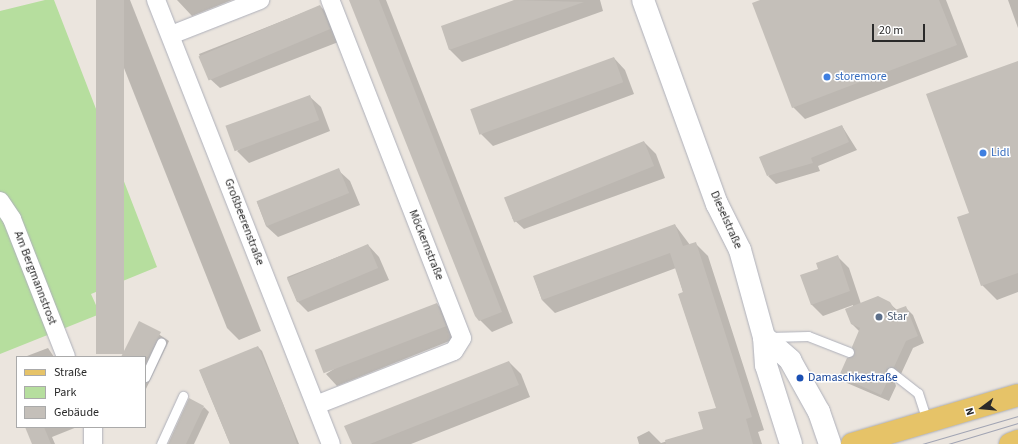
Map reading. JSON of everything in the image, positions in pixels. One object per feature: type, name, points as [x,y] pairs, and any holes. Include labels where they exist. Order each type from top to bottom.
[{"type":"main road","points":[[852,444],[1018,395]]},
{"type":"main road","points":[[1010,444],[1018,442]]},
{"type":"street","name":"Großbeerenstraße","points":[[156,0],[332,444]]},
{"type":"street","points":[[171,35],[260,0]]},
{"type":"street","name":"Möckernstraße","points":[[316,405],[454,351],[462,338],[330,0]]},
{"type":"street","name":"Dieselstraße","points":[[643,0],[717,204],[740,250],[764,337],[766,365],[791,444]]},
{"type":"street","name":"Am Bergmannstrost","points":[[0,201],[12,219],[66,356]]},
{"type":"street","points":[[764,337],[790,360],[819,412],[830,444]]},
{"type":"street","points":[[93,428],[93,444]]},
{"type":"lane","points":[[764,337],[808,336],[849,352]]},
{"type":"lane","points":[[146,375],[161,343]]},
{"type":"lane","points":[[891,372],[918,393],[927,422]]},
{"type":"lane","points":[[161,444],[183,396]]},
{"type":"green space","points":[[45,0],[54,0],[157,267],[91,294],[100,314],[0,354],[0,11]]},
{"type":"building","points":[[96,0],[124,0],[124,354],[96,354]]},
{"type":"building","points":[[349,0],[379,0],[502,312],[479,321],[475,316]]},
{"type":"building","points":[[514,0],[584,2],[449,50],[441,26]]},
{"type":"building","name":"storemore","points":[[760,0],[939,0],[957,45],[792,108],[752,3]]},
{"type":"building","points":[[320,5],[330,29],[209,81],[198,57]]},
{"type":"building","points":[[614,57],[623,82],[479,135],[470,109]]},
{"type":"building","name":"Lidl","points":[[1018,61],[1018,273],[981,286],[957,217],[969,213],[926,94]]},
{"type":"building","points":[[310,95],[319,120],[235,151],[225,126]]},
{"type":"building","points":[[842,125],[849,142],[811,158],[813,163],[767,176],[759,157]]},
{"type":"building","points":[[644,141],[654,166],[514,223],[504,198]]},
{"type":"building","points":[[339,168],[349,193],[267,226],[256,201]]},
{"type":"building","points":[[675,224],[683,246],[696,242],[752,417],[746,419],[753,444],[666,444],[665,440],[703,429],[698,412],[716,408],[678,294],[683,292],[670,253],[542,300],[533,276]]},
{"type":"building","points":[[368,244],[378,268],[297,302],[287,278]]},
{"type":"building","points":[[838,255],[850,291],[811,305],[800,275],[818,269],[816,263]]},
{"type":"building","points":[[878,296],[890,302],[895,310],[906,306],[918,336],[906,341],[894,367],[886,369],[889,378],[881,395],[839,376],[847,358],[854,355],[852,347],[860,328],[851,324],[845,309]]},
{"type":"building","points":[[437,303],[446,326],[324,373],[315,350]]},
{"type":"building","points":[[139,321],[161,332],[148,357],[122,356]]},
{"type":"building","points":[[258,346],[283,404],[297,444],[230,444],[199,370]]},
{"type":"building","points":[[509,361],[519,385],[370,444],[352,444],[344,426]]},
{"type":"building","points":[[189,398],[204,406],[186,444],[168,444]]},
{"type":"building","points":[[25,428],[44,428],[51,444],[32,444]]},
{"type":"tram line","points":[[922,444],[1018,416]]},
{"type":"tram line","points":[[948,444],[1018,423]]},
{"type":"place","name":"storemore","points":[[827,77]]},
{"type":"place","name":"Lidl","points":[[983,153]]},
{"type":"place","name":"Star","points":[[879,317]]},
{"type":"place","name":"Damaschkestraße","points":[[800,378]]}]
